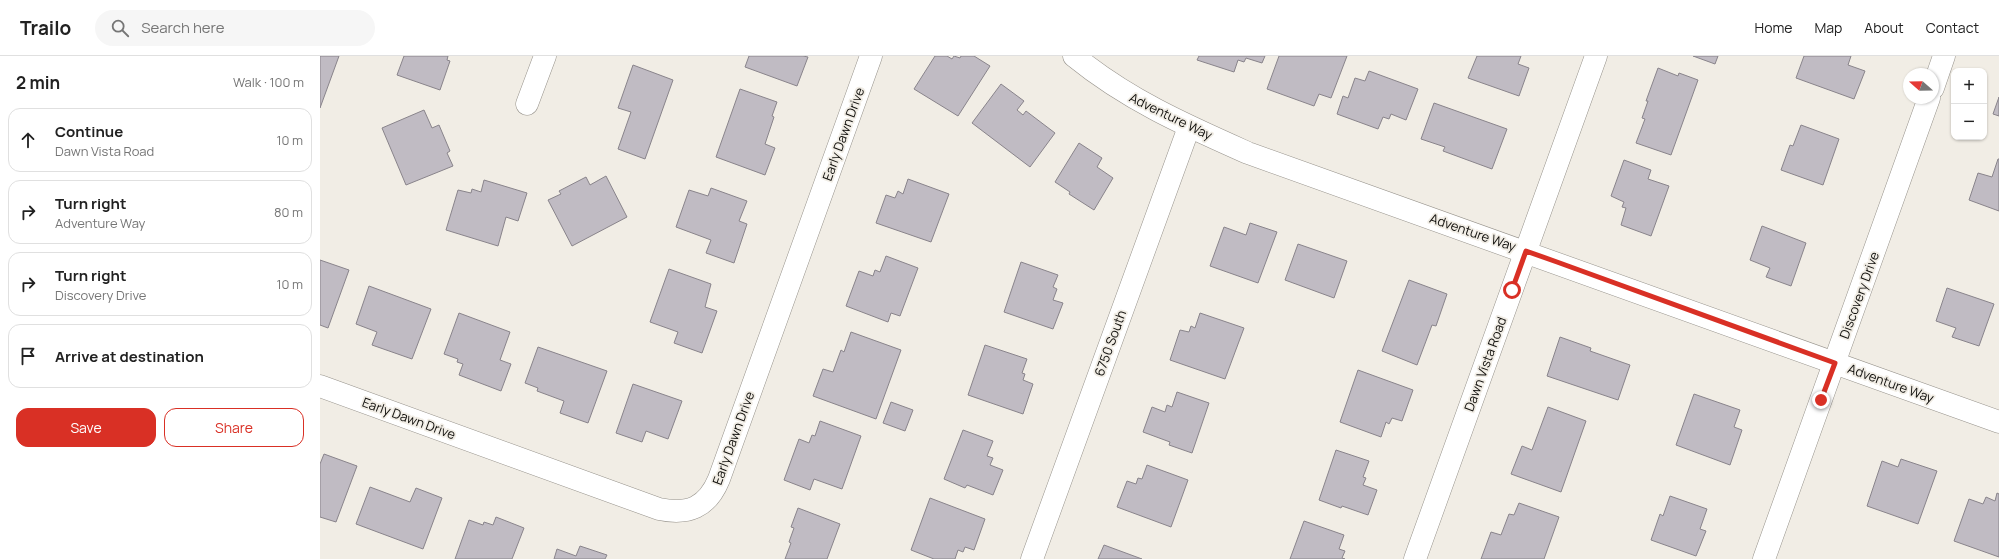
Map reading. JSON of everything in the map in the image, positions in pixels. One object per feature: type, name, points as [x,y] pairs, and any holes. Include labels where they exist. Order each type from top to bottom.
[{"type":"street","points":[[527,104],[545,56]]},
{"type":"street","name":"Early Dawn Drive","points":[[320,386],[659,509],[686,510],[702,503],[710,496],[719,479],[871,56]]},
{"type":"street","name":"Adventure Way","points":[[1074,56],[1119,90],[1189,127],[1248,153],[1526,251],[1999,422]]},
{"type":"street","name":"Dawn Vista Road","points":[[1415,559],[1596,56]]},
{"type":"street","points":[[1939,71],[1944,56]]},
{"type":"street","name":"Discovery Drive","points":[[1764,559],[1928,104]]},
{"type":"street","name":"6750 South","points":[[1032,559],[1189,127]]},
{"type":"building","points":[[320,56],[339,56],[320,108]]},
{"type":"building","points":[[404,56],[448,56],[447,60],[450,61],[440,90],[397,75]]},
{"type":"building","points":[[749,56],[808,57],[797,86],[745,67]]},
{"type":"building","points":[[935,56],[947,56],[952,59],[954,56],[960,58],[961,56],[974,56],[990,66],[958,116],[914,89]]},
{"type":"building","points":[[1199,56],[1265,56],[1262,63],[1246,58],[1244,62],[1238,60],[1234,72],[1197,60]]},
{"type":"building","points":[[1279,56],[1347,56],[1331,98],[1319,94],[1314,106],[1267,89]]},
{"type":"building","points":[[1477,56],[1521,56],[1518,64],[1529,68],[1519,96],[1468,78]]},
{"type":"building","points":[[1693,56],[1718,56],[1715,64]]},
{"type":"building","points":[[1804,56],[1851,56],[1848,65],[1865,71],[1854,99],[1796,78]]},
{"type":"building","points":[[633,65],[673,80],[645,159],[618,149],[631,112],[618,108]]},
{"type":"building","points":[[1658,68],[1678,76],[1679,73],[1698,80],[1671,155],[1636,143],[1645,119],[1642,118],[1648,101],[1646,101]]},
{"type":"building","points":[[1369,71],[1418,89],[1406,120],[1391,114],[1389,119],[1383,117],[1378,129],[1337,114],[1343,96],[1348,98],[1355,78],[1365,81]]},
{"type":"building","points":[[1001,84],[1024,101],[1017,110],[1023,115],[1026,111],[1055,133],[1030,167],[972,123]]},
{"type":"building","points":[[740,89],[777,102],[772,116],[774,117],[765,144],[775,148],[765,175],[716,157]]},
{"type":"building","points":[[1999,97],[1999,116],[1993,114]]},
{"type":"building","points":[[1434,103],[1507,129],[1492,169],[1443,151],[1445,147],[1421,139]]},
{"type":"building","points":[[424,110],[432,128],[439,125],[450,151],[447,153],[453,166],[406,185],[382,128]]},
{"type":"building","points":[[1801,125],[1839,139],[1823,185],[1781,170],[1790,145],[1793,146]]},
{"type":"building","points":[[1079,143],[1102,158],[1097,167],[1113,178],[1094,210],[1069,194],[1070,192],[1055,182]]},
{"type":"building","points":[[1998,159],[1999,211],[1969,200],[1978,173],[1992,177]]},
{"type":"building","points":[[1624,160],[1651,170],[1648,179],[1669,186],[1651,236],[1621,225],[1626,208],[1622,207],[1624,202],[1611,196]]},
{"type":"building","points":[[606,176],[627,217],[572,246],[548,200],[561,194],[559,191],[586,177],[590,185]]},
{"type":"building","points":[[908,179],[949,194],[931,242],[876,223],[886,195],[895,198],[898,191],[903,194]]},
{"type":"building","points":[[484,180],[527,193],[518,221],[506,217],[498,246],[446,230],[458,190],[471,193],[472,189],[481,192]]},
{"type":"building","points":[[711,188],[747,201],[739,221],[747,224],[734,263],[706,253],[711,240],[676,227],[689,190],[708,196]]},
{"type":"building","points":[[1250,223],[1277,232],[1258,283],[1210,266],[1224,227],[1246,235]]},
{"type":"building","points":[[1762,226],[1806,243],[1791,286],[1766,277],[1770,268],[1750,260]]},
{"type":"building","points":[[1298,244],[1347,261],[1334,298],[1285,280]]},
{"type":"building","points":[[886,256],[918,268],[900,316],[891,313],[888,322],[846,306],[859,271],[873,276],[875,270],[880,272]]},
{"type":"building","points":[[320,260],[349,270],[328,328],[320,325]]},
{"type":"building","points":[[1021,262],[1058,275],[1053,287],[1057,289],[1053,300],[1063,303],[1053,329],[1004,312]]},
{"type":"building","points":[[669,269],[711,284],[705,307],[717,311],[702,353],[674,343],[678,332],[650,322]]},
{"type":"building","points":[[1409,280],[1447,294],[1436,326],[1432,325],[1417,365],[1382,351]]},
{"type":"building","points":[[369,286],[431,309],[412,359],[372,345],[377,332],[356,324]]},
{"type":"building","points":[[1947,288],[1994,304],[1979,346],[1952,337],[1956,328],[1936,321]]},
{"type":"building","points":[[459,313],[510,332],[500,360],[511,364],[501,391],[459,375],[463,364],[457,362],[458,359],[444,354]]},
{"type":"building","points":[[1200,313],[1244,328],[1225,379],[1170,360],[1180,330],[1189,332],[1191,326],[1195,328]]},
{"type":"building","points":[[851,332],[901,350],[876,419],[813,396],[823,369],[833,372],[841,350],[844,352]]},
{"type":"building","points":[[1560,337],[1591,348],[1590,351],[1630,365],[1618,400],[1547,376]]},
{"type":"building","points":[[985,345],[1027,359],[1022,373],[1025,374],[1023,380],[1033,384],[1023,414],[968,395]]},
{"type":"building","points":[[538,347],[607,371],[588,423],[560,413],[564,401],[537,391],[538,388],[525,383]]},
{"type":"building","points":[[1358,370],[1413,390],[1402,421],[1392,418],[1389,424],[1386,422],[1381,437],[1340,422]]},
{"type":"building","points":[[633,384],[682,401],[668,439],[646,431],[642,442],[616,433]]},
{"type":"building","points":[[1177,392],[1209,403],[1192,453],[1169,445],[1170,442],[1143,432],[1152,407],[1165,412],[1167,405],[1172,407]]},
{"type":"building","points":[[1694,394],[1740,410],[1734,427],[1742,430],[1730,465],[1676,445]]},
{"type":"building","points":[[891,402],[913,410],[905,431],[883,423]]},
{"type":"building","points":[[1548,407],[1586,421],[1561,492],[1511,474],[1522,446],[1532,450]]},
{"type":"building","points":[[820,421],[861,436],[842,489],[814,479],[810,490],[784,480],[799,439],[809,443],[812,435],[815,436]]},
{"type":"building","points":[[963,430],[993,441],[987,456],[993,458],[990,465],[1003,470],[993,495],[967,485],[965,488],[944,479]]},
{"type":"building","points":[[1336,450],[1369,461],[1363,477],[1366,478],[1363,485],[1377,490],[1368,515],[1342,506],[1341,508],[1319,500]]},
{"type":"building","points":[[324,454],[357,466],[336,522],[320,517],[320,464]]},
{"type":"building","points":[[1901,459],[1937,471],[1918,524],[1867,506],[1882,461],[1898,467]]},
{"type":"building","points":[[1147,465],[1188,480],[1171,527],[1117,507],[1127,481],[1136,484],[1138,478],[1142,479]]},
{"type":"building","points":[[370,487],[410,502],[416,488],[442,498],[423,549],[356,524]]},
{"type":"building","points":[[1997,493],[1999,494],[1999,557],[1954,541],[1969,499],[1983,504],[1986,497],[1995,501]]},
{"type":"building","points":[[1670,496],[1707,509],[1700,529],[1706,531],[1696,556],[1651,540],[1660,514],[1663,516]]},
{"type":"building","points":[[930,498],[985,519],[974,550],[965,547],[963,552],[958,550],[955,559],[934,559],[911,550]]},
{"type":"building","points":[[1519,503],[1559,517],[1544,559],[1481,559],[1491,532],[1501,535],[1509,514],[1514,515]]},
{"type":"building","points":[[798,508],[840,524],[827,559],[785,559],[791,543],[789,542],[794,528],[791,527]]},
{"type":"building","points":[[496,517],[524,528],[512,559],[455,559],[469,520],[483,525],[484,522],[493,525]]},
{"type":"building","points":[[1304,521],[1344,535],[1339,549],[1345,551],[1342,558],[1345,559],[1290,559]]},
{"type":"building","points":[[1104,545],[1142,559],[1098,559]]},
{"type":"building","points":[[580,546],[607,555],[605,559],[554,559],[557,549],[576,556]]},
{"type":"route","points":[[1512,290],[1526,251],[1557,262],[1835,363],[1821,400]]}]
